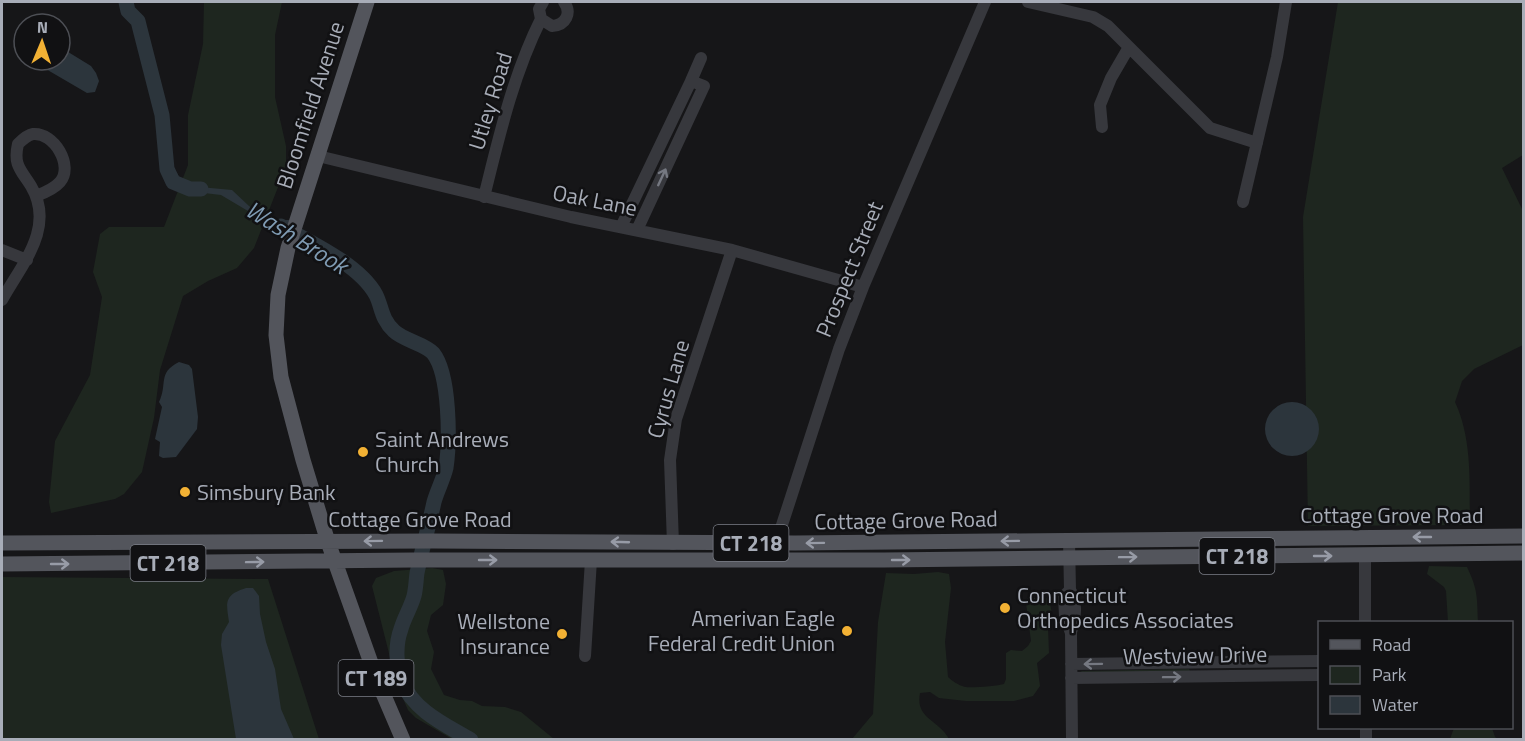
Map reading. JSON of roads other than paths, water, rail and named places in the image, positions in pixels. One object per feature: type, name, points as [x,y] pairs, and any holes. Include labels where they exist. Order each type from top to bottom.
[{"type":"main road","name":"Bloomfield Avenue","points":[[367,2],[288,248],[278,294],[276,335],[281,377],[328,542],[376,678],[403,740]]},
{"type":"main road","points":[[1480,536],[1480,554]]},
{"type":"main road","name":"Cottage Grove Road","points":[[2,543],[426,541],[780,543],[1524,536]]},
{"type":"main road","points":[[135,564],[144,543]]},
{"type":"main road","name":"Cottage Grove Road","points":[[2,564],[1524,553]]},
{"type":"street","name":"Utley Road","points":[[484,197],[506,112],[532,37],[541,19],[539,9],[543,2]]},
{"type":"street","points":[[541,19],[548,25],[561,24],[568,12],[564,2]]},
{"type":"street","name":"Prospect Street","points":[[780,560],[781,528],[839,349],[863,286],[985,2]]},
{"type":"street","points":[[1028,2],[1094,18],[1108,26],[1210,128],[1257,143]]},
{"type":"street","points":[[1243,202],[1277,57],[1286,2]]},
{"type":"street","points":[[1102,128],[1100,105],[1111,78],[1129,47]]},
{"type":"street","points":[[621,227],[701,58]]},
{"type":"street","points":[[637,230],[704,86],[691,81]]},
{"type":"street","points":[[2,300],[27,260],[36,240],[39,225],[36,196],[16,161],[18,144],[30,134],[41,134],[48,139],[65,163],[65,172],[61,182],[36,196]]},
{"type":"street","name":"Oak Lane","points":[[318,156],[484,197],[732,250],[863,286]]},
{"type":"street","points":[[2,250],[27,260]]},
{"type":"street","name":"Cyrus Lane","points":[[673,543],[670,459],[676,419],[732,250]]},
{"type":"street","points":[[1069,540],[1070,590],[1064,596],[1065,616],[1071,633],[1072,740]]},
{"type":"street","points":[[1365,555],[1365,621]]},
{"type":"street","points":[[585,656],[591,560]]},
{"type":"street","name":"Westview Drive","points":[[1071,664],[1318,662]]},
{"type":"street","name":"Westview Drive","points":[[1071,678],[1318,675]]},
{"type":"water","points":[[72,54],[91,66],[96,73],[99,81],[95,92],[87,93],[51,72],[72,72]]},
{"type":"water","points":[[168,148],[170,161],[181,180],[189,186],[232,190],[258,212],[278,220],[291,220],[287,234],[221,195],[187,191],[167,173],[160,150]]},
{"type":"water","points":[[179,362],[189,365],[192,369],[198,417],[197,429],[176,457],[163,458],[159,456],[160,442],[155,439],[162,407],[159,402],[165,375],[172,366]]},
{"type":"water","points":[[1287,402],[1297,402],[1307,406],[1315,414],[1319,429],[1315,444],[1307,452],[1297,456],[1287,456],[1277,452],[1269,444],[1265,434],[1265,424],[1269,414],[1277,406]]},
{"type":"water","points":[[253,588],[259,596],[260,614],[275,669],[281,709],[294,739],[236,739],[221,645],[222,634],[229,622],[228,600],[234,593]]},
{"type":"waterway","name":"Wash Brook","points":[[126,2],[128,11],[138,21],[162,115],[167,169],[173,182],[190,189],[201,189]]},
{"type":"waterway","name":"Wash Brook","points":[[281,226],[347,264],[369,284],[390,326],[398,334],[433,353],[439,363],[446,391],[448,442],[446,468],[434,502],[417,573],[414,596],[399,635],[397,662],[402,682],[414,701],[441,723],[471,740]]},
{"type":"place","name":"Saint Andrews Church","points":[[363,452]]},
{"type":"place","name":"Simsbury Bank","points":[[185,492]]},
{"type":"place","name":"Connecticut Orthopedics Associates","points":[[1005,608]]},
{"type":"place","name":"Amerivan Eagle Federal Credit Union","points":[[847,631]]},
{"type":"place","name":"Wellstone Insurance","points":[[562,634]]}]
